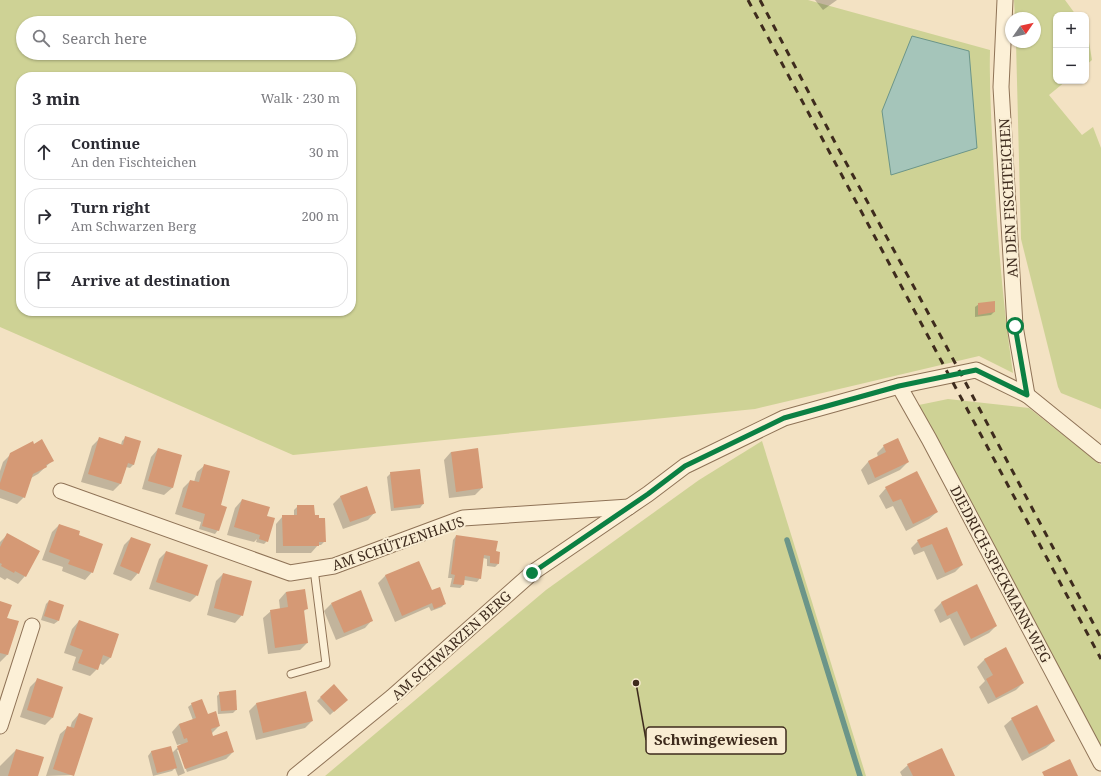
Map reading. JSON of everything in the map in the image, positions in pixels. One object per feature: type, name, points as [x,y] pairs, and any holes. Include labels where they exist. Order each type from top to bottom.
[{"type":"street","name":"AN DEN FISCHTEICHEN","points":[[1005,0],[1001,87],[1014,318],[1027,395]]},
{"type":"street","name":"AM SCHWARZEN BERG","points":[[296,776],[392,697],[532,573],[648,494],[685,466],[784,418],[899,386],[976,370],[1027,395],[1101,455]]},
{"type":"street","name":"DIEDRICH-SPECKMANN-WEG","points":[[899,386],[929,439],[1101,764]]},
{"type":"street","name":"AM SCHÜTZENHAUS","points":[[61,490],[290,573],[334,566],[463,518],[630,506]]},
{"type":"street","points":[[0,726],[32,626]]},
{"type":"lane","points":[[291,674],[326,664],[314,569]]},
{"type":"green space","points":[[0,0],[808,0],[990,50],[991,112],[997,224],[1009,348],[1013,373],[979,356],[755,409],[293,455],[0,327]]},
{"type":"green space","points":[[1014,0],[1065,0],[1074,12],[1053,12],[1053,84],[1062,84],[1049,95],[1082,135],[1093,127],[1101,148],[1101,409],[1061,393],[1058,387],[1021,239],[1016,48],[1041,48],[1041,12],[1015,12]]},
{"type":"green space","points":[[1089,42],[1092,60],[1089,62]]},
{"type":"green space","points":[[948,399],[1029,408],[1101,465],[1101,756],[914,406]]},
{"type":"green space","points":[[762,441],[866,776],[325,776],[546,590],[699,480]]},
{"type":"water","points":[[912,36],[969,51],[977,148],[891,175],[882,111]]},
{"type":"building","points":[[995,301],[995,312],[978,315],[978,303]]},
{"type":"building","points":[[125,436],[141,441],[134,465],[128,463],[121,484],[88,474],[99,437],[123,445]]},
{"type":"building","points":[[898,438],[909,462],[875,478],[868,461],[886,452],[883,445]]},
{"type":"building","points":[[42,439],[54,461],[46,465],[47,467],[33,474],[25,498],[0,489],[0,483],[10,453],[33,441],[34,444]]},
{"type":"building","points":[[158,448],[182,455],[173,488],[148,481]]},
{"type":"building","points":[[478,448],[483,488],[456,492],[451,452]]},
{"type":"building","points":[[204,464],[230,471],[221,505],[227,507],[219,531],[202,526],[205,514],[182,507],[190,480],[199,482]]},
{"type":"building","points":[[420,469],[424,504],[394,508],[390,472]]},
{"type":"building","points":[[917,471],[938,512],[913,524],[901,499],[893,502],[885,487]]},
{"type":"building","points":[[367,486],[376,513],[350,522],[340,496]]},
{"type":"building","points":[[242,499],[270,507],[267,516],[275,518],[268,542],[259,539],[260,535],[234,527]]},
{"type":"building","points":[[297,505],[314,505],[315,515],[319,515],[319,518],[325,518],[326,542],[319,542],[319,546],[283,546],[282,515],[297,515]]},
{"type":"building","points":[[59,524],[80,531],[79,535],[103,544],[93,573],[68,564],[70,560],[49,552]]},
{"type":"building","points":[[947,527],[963,565],[945,573],[932,544],[921,548],[917,540]]},
{"type":"building","points":[[7,533],[40,551],[26,577],[1,566],[0,547]]},
{"type":"building","points":[[456,535],[498,541],[496,551],[500,552],[499,564],[490,563],[490,556],[484,555],[481,579],[465,576],[464,585],[453,584],[455,575],[451,574]]},
{"type":"building","points":[[131,537],[151,544],[139,574],[120,566]]},
{"type":"building","points":[[166,551],[208,565],[198,596],[156,582]]},
{"type":"building","points":[[419,561],[432,590],[440,587],[446,604],[434,609],[432,603],[402,616],[385,575]]},
{"type":"building","points":[[223,573],[252,581],[243,616],[214,608]]},
{"type":"building","points":[[977,584],[997,626],[971,639],[957,611],[947,616],[941,602]]},
{"type":"building","points":[[305,589],[308,609],[304,610],[308,643],[275,648],[270,610],[288,607],[286,592]]},
{"type":"building","points":[[361,590],[373,621],[344,633],[331,603]]},
{"type":"building","points":[[49,600],[64,605],[59,621],[44,616]]},
{"type":"building","points":[[0,601],[12,605],[7,618],[19,621],[8,655],[0,653]]},
{"type":"building","points":[[79,620],[119,634],[111,658],[103,655],[98,670],[78,663],[83,650],[70,645]]},
{"type":"building","points":[[1006,647],[1024,683],[996,698],[986,679],[993,675],[984,659]]},
{"type":"building","points":[[37,678],[63,687],[53,718],[27,710]]},
{"type":"building","points":[[334,684],[348,700],[334,712],[320,697]]},
{"type":"building","points":[[236,690],[237,710],[221,711],[219,692]]},
{"type":"building","points":[[306,691],[313,721],[263,733],[256,703]]},
{"type":"building","points":[[202,699],[208,714],[216,711],[220,726],[211,729],[213,736],[227,731],[234,752],[185,769],[177,746],[188,742],[187,738],[184,739],[179,724],[196,718],[191,703]]},
{"type":"building","points":[[1037,705],[1055,741],[1029,754],[1011,718]]},
{"type":"building","points":[[79,713],[93,718],[74,776],[53,769],[67,726],[74,728]]},
{"type":"building","points":[[171,746],[177,768],[157,773],[151,751]]},
{"type":"building","points":[[942,748],[955,776],[913,776],[907,764]]},
{"type":"building","points":[[16,749],[44,757],[38,776],[8,776]]},
{"type":"building","points":[[1070,759],[1078,776],[1044,776],[1042,772]]},
{"type":"waterway","points":[[787,540],[860,776]]},
{"type":"railway","points":[[748,0],[1101,659]]},
{"type":"railway","points":[[760,0],[1101,638]]},
{"type":"place","name":"Schwingewiesen","points":[[636,683]]},
{"type":"route","points":[[532,573],[648,494],[685,466],[784,418],[899,386],[976,370],[1027,395],[1015,326]]}]
